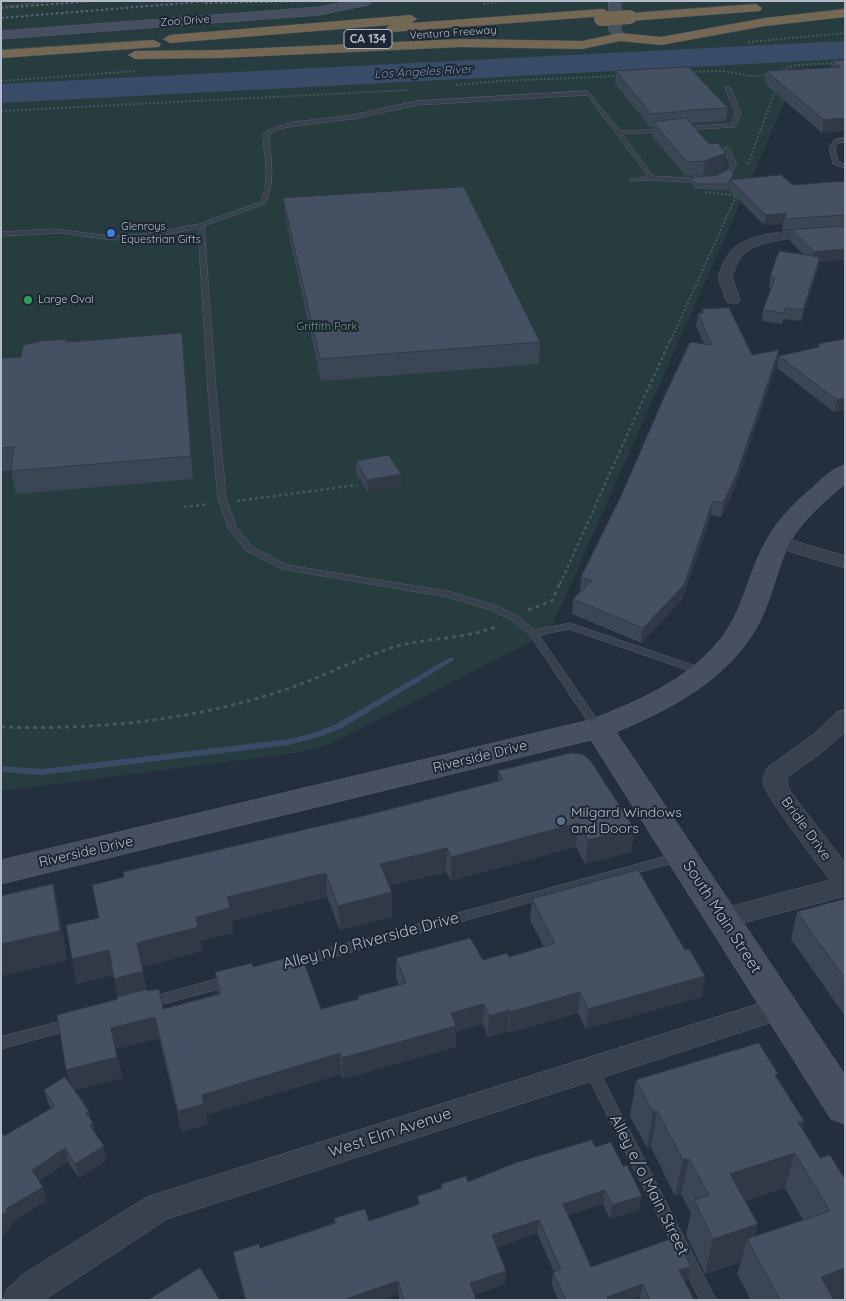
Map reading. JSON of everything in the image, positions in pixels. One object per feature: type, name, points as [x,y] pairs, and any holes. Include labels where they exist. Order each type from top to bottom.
[{"type":"highway","points":[[630,16],[767,5]]},
{"type":"highway","points":[[795,6],[845,5]]},
{"type":"highway","name":"Ventura Freeway","points":[[1,59],[135,55],[630,16],[845,5]]},
{"type":"highway","points":[[103,47],[186,36],[456,15],[526,6]]},
{"type":"highway","points":[[135,55],[220,54],[461,43],[597,44],[620,37],[640,40],[662,40],[765,22],[845,13]]},
{"type":"highway","points":[[1,59],[602,18]]},
{"type":"highway","name":"Ventura Freeway","points":[[1,59],[103,47],[464,22],[602,18]]},
{"type":"highway","points":[[1,59],[449,27],[464,22]]},
{"type":"main road","name":"Zoo Drive","points":[[1,35],[310,12],[343,8],[368,1]]},
{"type":"main road","points":[[615,1],[615,30],[620,37]]},
{"type":"main road","name":"Riverside Drive","points":[[1,872],[598,728],[633,714],[678,691],[704,672],[729,647],[742,630],[778,542],[791,523],[845,472]]},
{"type":"main road","name":"South Main Street","points":[[598,728],[845,1106]]},
{"type":"street","points":[[733,300],[724,277],[733,258],[741,249],[758,241],[845,231]]},
{"type":"street","points":[[778,542],[845,562]]},
{"type":"street","name":"Bridle Drive","points":[[841,727],[776,773],[775,783],[780,794],[845,882]]},
{"type":"street","points":[[723,918],[845,886]]},
{"type":"street","name":"West Elm Avenue","points":[[19,1300],[37,1284],[158,1207],[781,1008]]},
{"type":"lane","points":[[618,133],[733,126],[738,113],[728,88]]},
{"type":"lane","points":[[1,234],[53,231],[110,238],[131,237],[173,232],[201,224],[262,203],[270,186],[271,173],[266,134],[277,128],[294,124],[352,117],[417,103],[588,93],[650,174],[650,178]]},
{"type":"lane","points":[[845,140],[836,141],[833,144],[832,150],[835,162],[845,166]]},
{"type":"lane","points":[[632,180],[650,178],[687,180],[722,175],[734,166],[727,149]]},
{"type":"lane","points":[[201,224],[212,391],[224,503],[232,528],[250,550],[285,567],[448,594],[494,608],[515,618],[533,633],[598,728]]},
{"type":"lane","points":[[533,633],[570,626],[668,662],[704,672]]},
{"type":"lane","name":"Alley n/o Riverside Drive","points":[[279,967],[682,856]]},
{"type":"lane","points":[[136,1006],[241,977]]},
{"type":"lane","points":[[1,1043],[88,1019]]},
{"type":"lane","name":"Alley e/o Main Street","points":[[591,1069],[708,1300]]},
{"type":"path","points":[[1,7],[54,1]]},
{"type":"path","points":[[168,1],[170,6]]},
{"type":"path","points":[[747,168],[775,93],[773,84]]},
{"type":"path","points":[[532,607],[552,601],[740,186]]},
{"type":"path","points":[[184,507],[357,485]]},
{"type":"path","points":[[1,727],[39,729],[141,724],[237,705],[320,678],[392,648],[424,640],[482,633],[492,629]]},
{"type":"green space","name":"Griffith Park","points":[[1,1],[845,1],[845,65],[800,68],[549,633],[330,744],[296,753],[1,791]]},
{"type":"water","name":"Los Angeles River","points":[[845,41],[845,59],[1,103],[1,84]]},
{"type":"building","points":[[845,60],[845,118],[824,120],[766,71],[840,67],[832,61]]},
{"type":"building","points":[[689,67],[728,108],[651,114],[616,71]]},
{"type":"building","points":[[686,118],[709,144],[718,143],[726,153],[705,161],[687,162],[653,122]]},
{"type":"building","points":[[730,169],[734,173],[728,184],[696,184],[691,178],[718,175]]},
{"type":"building","points":[[781,175],[793,185],[845,181],[845,215],[784,219],[787,213],[766,215],[730,180]]},
{"type":"building","points":[[464,187],[540,342],[320,359],[283,198]]},
{"type":"building","points":[[845,226],[845,249],[814,252],[792,230]]},
{"type":"building","points":[[779,251],[820,257],[803,310],[785,308],[784,313],[763,310],[775,278],[771,277],[771,274]]},
{"type":"building","points":[[729,308],[752,355],[779,350],[736,476],[723,503],[713,501],[684,585],[643,628],[573,599],[592,581],[581,577],[621,496],[690,342],[712,345],[698,313],[704,313],[702,309]]},
{"type":"building","points":[[182,333],[191,456],[11,471],[14,447],[1,448],[1,358],[21,357],[23,345],[41,341],[66,339],[66,342]]},
{"type":"building","points":[[845,339],[845,398],[837,400],[779,356],[819,347],[819,344]]},
{"type":"building","points":[[389,455],[401,474],[367,480],[356,461]]},
{"type":"building","points":[[571,753],[582,754],[590,760],[634,828],[588,840],[578,823],[451,857],[447,848],[380,864],[392,892],[338,906],[326,873],[227,897],[230,908],[196,917],[198,927],[137,943],[143,971],[114,979],[109,950],[72,959],[66,925],[99,918],[92,885],[124,877],[123,872],[367,815],[503,780],[498,771]]},
{"type":"building","points":[[638,870],[685,950],[689,949],[705,976],[588,1009],[580,992],[489,1016],[484,1004],[451,1013],[456,1026],[342,1058],[340,1053],[202,1095],[204,1104],[178,1111],[155,1017],[111,1028],[117,1057],[66,1070],[57,1015],[118,999],[117,997],[147,989],[147,991],[159,989],[163,1009],[221,994],[215,972],[252,963],[253,967],[301,954],[321,1009],[359,999],[358,996],[406,983],[396,958],[470,938],[483,960],[507,953],[509,957],[555,943],[532,899]]},
{"type":"building","points":[[53,884],[60,931],[1,944],[1,896]]},
{"type":"building","points":[[845,899],[845,979],[797,912]]},
{"type":"building","points":[[759,1043],[778,1074],[775,1075],[804,1121],[798,1122],[820,1158],[830,1155],[845,1179],[845,1268],[821,1277],[834,1300],[780,1300],[747,1239],[830,1211],[795,1153],[730,1174],[758,1224],[713,1239],[694,1200],[709,1195],[689,1159],[683,1160],[657,1111],[653,1112],[636,1080]]},
{"type":"building","points":[[65,1077],[89,1111],[86,1113],[93,1123],[90,1126],[104,1146],[75,1164],[65,1148],[32,1170],[43,1187],[6,1209],[8,1211],[2,1215],[4,1217],[1,1220],[1,1132],[4,1136],[55,1106],[44,1090]]},
{"type":"building","points":[[592,1140],[595,1147],[611,1142],[623,1166],[627,1165],[642,1196],[612,1205],[605,1190],[563,1204],[591,1267],[676,1237],[691,1267],[679,1270],[694,1300],[650,1300],[643,1284],[607,1297],[609,1300],[566,1300],[553,1272],[561,1270],[539,1220],[492,1235],[506,1271],[470,1283],[476,1300],[404,1300],[398,1281],[343,1300],[246,1300],[233,1252],[259,1244],[260,1248],[336,1223],[334,1218],[365,1209],[369,1221],[420,1204],[417,1196],[442,1188],[441,1184],[466,1176],[468,1182],[515,1163]]},
{"type":"building","points":[[200,1268],[220,1300],[148,1300]]},
{"type":"waterway","points":[[1,769],[42,772],[289,742],[319,734],[341,725],[451,660]]},
{"type":"railway","points":[[1,8],[94,1]]},
{"type":"railway","points":[[1,18],[210,1]]},
{"type":"railway","points":[[205,3],[322,1]]},
{"type":"place","name":"Glenroys Equestrian Gifts","points":[[111,233]]},
{"type":"place","name":"Large Oval","points":[[28,300]]},
{"type":"place","name":"Milgard Windows and Doors","points":[[561,821]]}]
